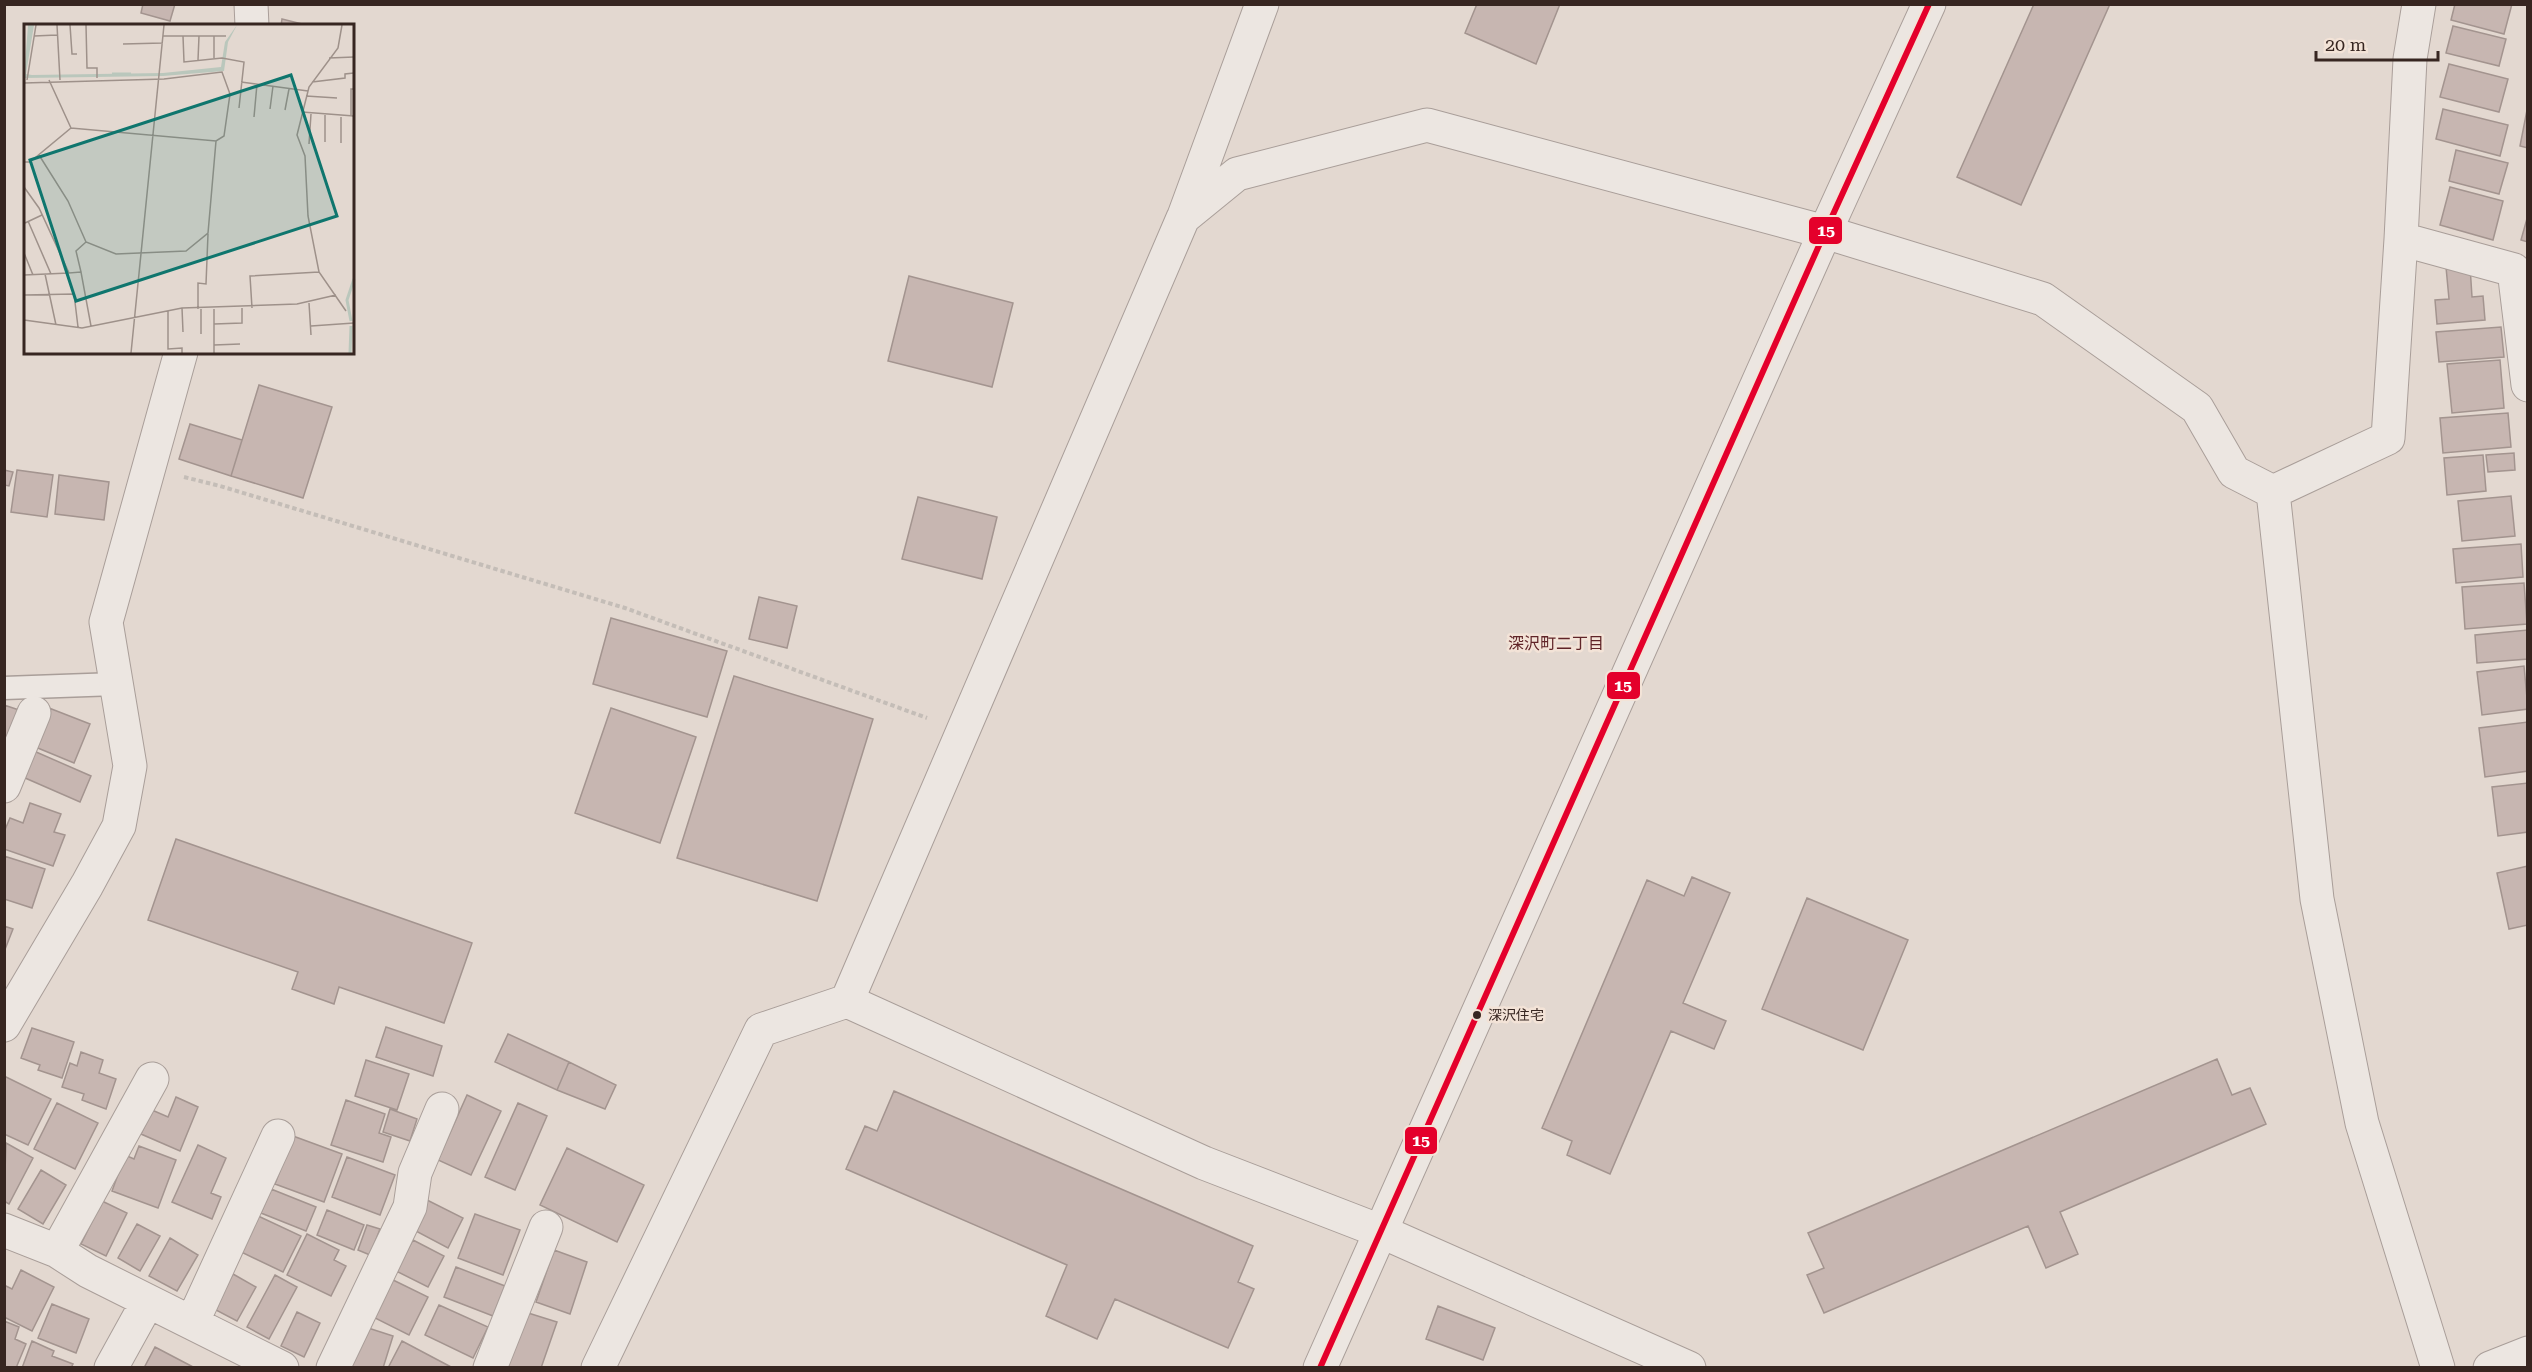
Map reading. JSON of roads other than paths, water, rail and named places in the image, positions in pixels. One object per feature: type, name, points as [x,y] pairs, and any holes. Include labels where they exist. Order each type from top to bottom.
[{"type":"street","points":[[251,4],[252,24]]},
{"type":"street","points":[[847,1001],[1183,218],[1262,4]]},
{"type":"street","points":[[1320,1368],[1825,232],[1929,4]]},
{"type":"street","points":[[2273,492],[2388,438],[2410,59],[2420,4]]},
{"type":"street","points":[[1183,218],[1237,174],[1427,125],[1825,232],[2043,299],[2197,408],[2234,472],[2273,492]]},
{"type":"street","points":[[2401,239],[2521,272],[2528,385]]},
{"type":"street","points":[[8,1014],[119,826],[130,766],[106,622],[180,354]]},
{"type":"street","points":[[2273,492],[2319,910],[2362,1123],[2438,1368]]},
{"type":"street","points":[[4,786],[34,713]]},
{"type":"street","points":[[598,1368],[761,1030],[847,1001],[1204,1163],[1380,1231],[1689,1368]]},
{"type":"street","points":[[57,1251],[152,1079]]},
{"type":"street","points":[[333,1368],[410,1207],[415,1173],[442,1108]]},
{"type":"street","points":[[192,1323],[278,1136]]},
{"type":"street","points":[[490,1368],[546,1227]]},
{"type":"street","points":[[7,1237],[57,1251],[88,1271],[282,1368]]},
{"type":"street","points":[[111,1368],[147,1301]]},
{"type":"street","points":[[2490,1368],[2528,1353]]},
{"type":"lane","points":[[4,688],[116,684]]},
{"type":"place","name":"深沢住宅","points":[[1477,1015]]},
{"type":"district","name":"深沢町二丁目","points":[[1556,643]]}]
